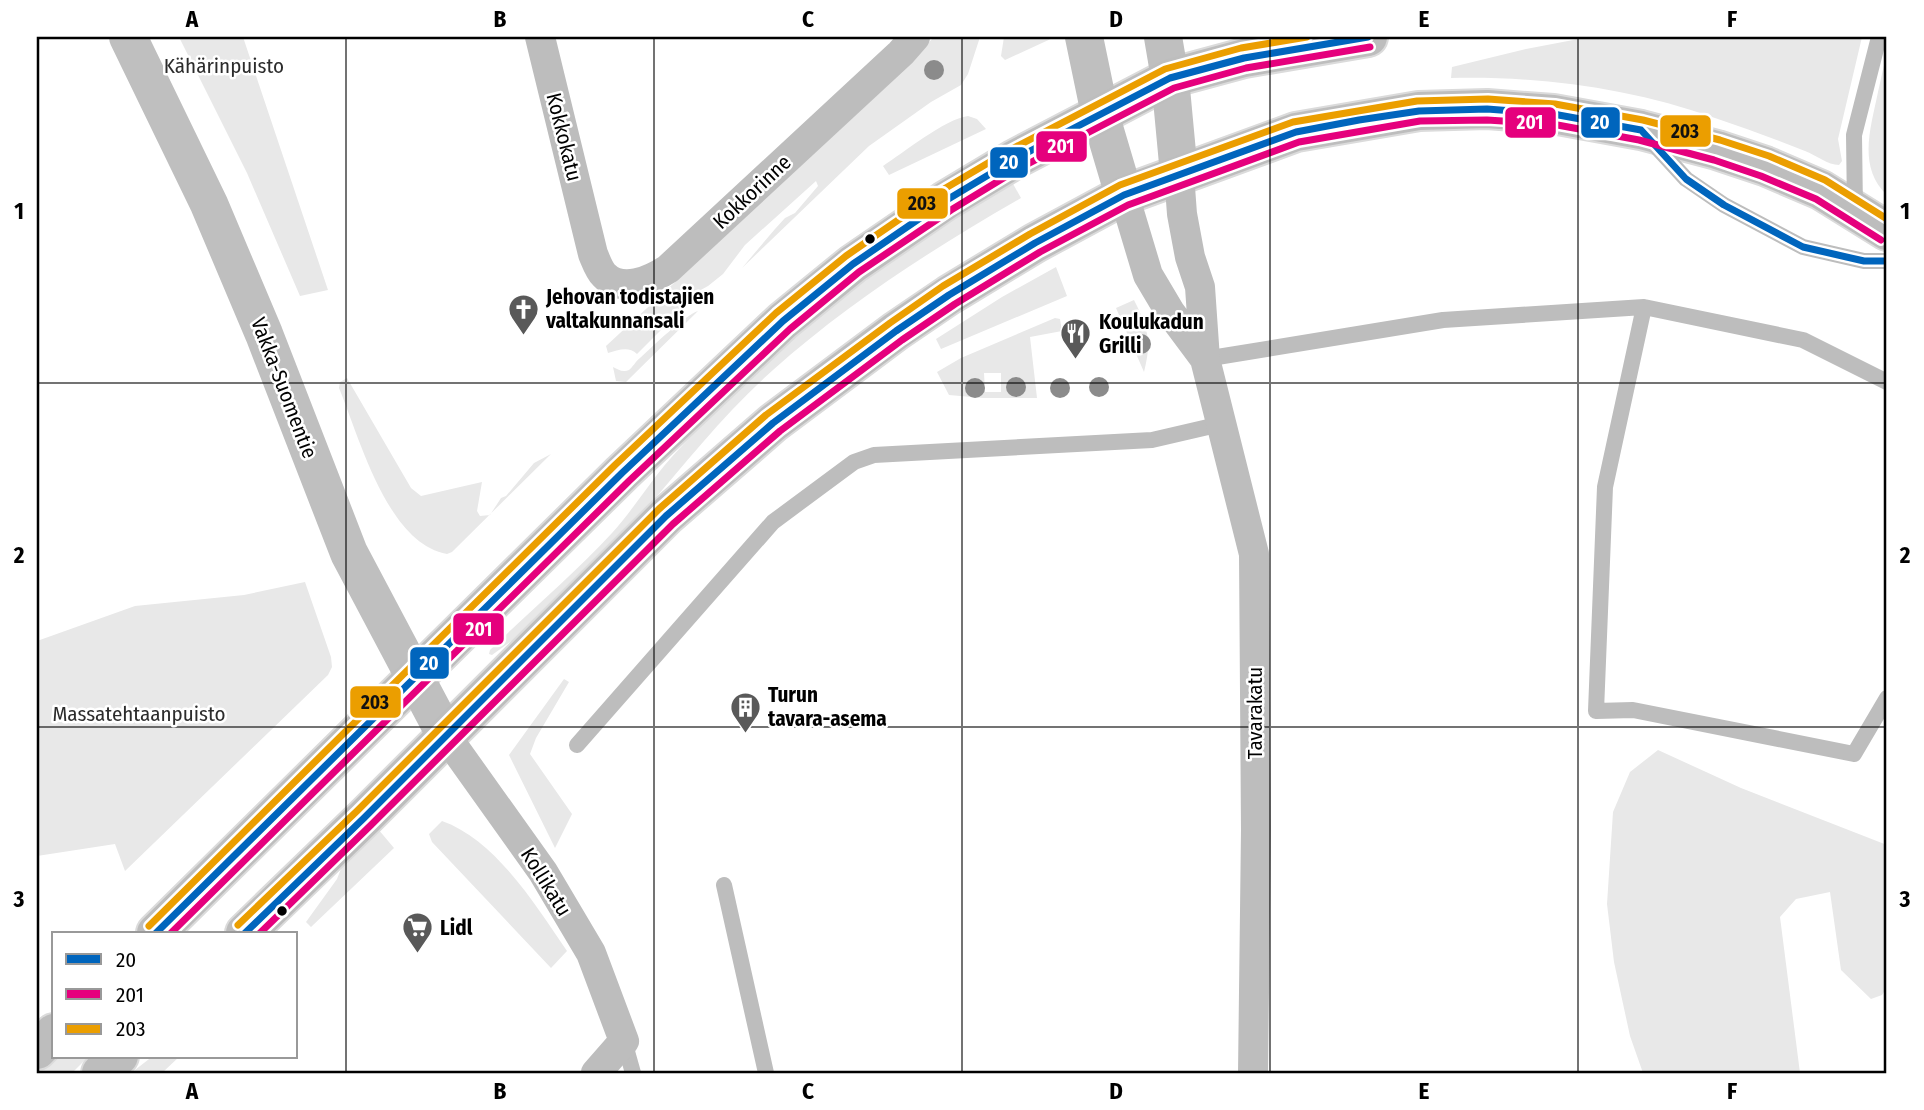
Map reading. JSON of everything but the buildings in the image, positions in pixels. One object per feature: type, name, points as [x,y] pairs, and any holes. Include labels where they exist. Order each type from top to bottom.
[{"type":"highway","points":[[157,932],[686,411],[793,312],[853,264],[944,201],[1170,78],[1244,58],[1368,37]]},
{"type":"highway","points":[[245,932],[666,516],[773,423],[857,359],[949,295],[1035,243],[1124,195],[1296,132],[1419,111],[1486,109],[1553,114],[1641,130],[1717,150],[1765,166],[1821,190],[1887,232]]},
{"type":"highway","points":[[37,1050],[52,1035]]},
{"type":"highway","points":[[101,1073],[117,1058]]},
{"type":"street","name":"Vakka-Suomentie","points":[[128,37],[209,204],[241,277],[349,553],[446,736]]},
{"type":"street","name":"Kokkokatu","points":[[540,37],[588,238]]},
{"type":"street","name":"Kokkorinne","points":[[588,238],[603,275],[612,281],[638,283],[656,277],[687,253],[915,37]]},
{"type":"street","points":[[1084,37],[1100,114],[1124,195]]},
{"type":"street","points":[[1163,37],[1170,78],[1179,174]]},
{"type":"street","name":"Tavarakatu","points":[[1179,174],[1188,246],[1200,287],[1205,359],[1254,554],[1256,830],[1253,1073]]},
{"type":"street","name":"Tavarakatu","points":[[1124,195],[1148,275],[1170,312],[1205,359]]},
{"type":"street","name":"Kollikatu","points":[[446,736],[542,872],[590,953],[624,1041]]},
{"type":"street","points":[[596,1073],[624,1041]]},
{"type":"lane","points":[[1855,210],[1854,135],[1879,37]]},
{"type":"lane","points":[[1871,66],[1887,64]]},
{"type":"lane","points":[[1641,130],[1686,179],[1724,205],[1803,247],[1864,261],[1887,261]]},
{"type":"lane","points":[[1205,359],[1443,320],[1644,307],[1802,340],[1887,382]]},
{"type":"lane","points":[[1644,307],[1605,487],[1595,710],[1633,710],[1854,754],[1887,698]]},
{"type":"lane","points":[[577,745],[773,522],[854,461],[874,455],[1152,440],[1221,424]]},
{"type":"lane","points":[[724,885],[766,1073]]},
{"type":"lane","points":[[624,1041],[633,1073]]},
{"type":"green space","name":"Kähärinpuisto","points":[[179,37],[243,37],[328,290],[300,296],[247,173]]},
{"type":"green space","points":[[934,37],[980,37],[968,74],[961,85],[931,102],[869,146],[742,268],[785,218],[795,213],[818,186],[816,181],[745,245],[723,274],[688,297],[678,313],[637,354],[627,349],[608,353],[606,346],[888,85]]},
{"type":"green space","points":[[1004,37],[1055,37],[1005,60],[1001,56]]},
{"type":"green space","points":[[1589,37],[1862,37],[1838,139],[1842,161],[1839,165],[1831,163],[1715,118],[1651,99],[1552,82],[1451,78],[1452,67]]},
{"type":"green space","points":[[1887,55],[1887,195],[1872,172],[1869,146],[1872,119]]},
{"type":"green space","points":[[968,116],[977,119],[986,129],[889,175],[883,166],[936,130]]},
{"type":"green space","points":[[1012,182],[1021,198],[861,299],[773,370],[717,426],[631,526],[576,583],[517,637],[492,655],[489,654],[490,650],[612,533],[673,456],[772,357],[837,302],[905,251]]},
{"type":"green space","points":[[1056,267],[1067,296],[941,349],[936,339]]},
{"type":"green space","points":[[1134,300],[1147,335],[1148,352],[1144,372],[1116,308]]},
{"type":"green space","points":[[698,311],[626,382],[616,381],[613,367],[622,371],[629,370],[685,318]]},
{"type":"green space","points":[[1055,318],[1060,319],[1062,331],[1030,337],[1037,398],[949,395],[937,372],[961,358]],"holes":[[[984,373],[1001,373],[1001,392],[985,392]]]},
{"type":"green space","points":[[347,378],[411,488],[421,496],[482,482],[477,511],[480,516],[489,515],[452,552],[447,554],[426,546],[408,531],[392,510],[378,486],[339,388],[340,382]]},
{"type":"green space","points":[[551,454],[491,513],[501,498],[506,496],[534,463]]},
{"type":"green space","name":"Massatehtaanpuisto","points":[[305,582],[331,657],[332,667],[328,675],[125,871],[115,844],[37,856],[37,641],[135,606],[244,595]]},
{"type":"green space","points":[[564,679],[569,682],[536,738],[530,754],[572,814],[555,848],[509,755]]},
{"type":"green space","points":[[1658,750],[1741,788],[1887,845],[1887,987],[1882,995],[1871,999],[1841,970],[1830,892],[1796,899],[1780,917],[1800,1073],[1643,1073],[1630,1036],[1614,962],[1607,904],[1613,812],[1630,772]]},
{"type":"green space","points":[[442,821],[462,830],[480,843],[528,895],[567,951],[551,968],[432,842],[429,834]]},
{"type":"green space","points":[[378,829],[394,848],[311,927],[306,922],[337,879],[344,861]]},
{"type":"green space","points":[[54,1058],[87,1058],[72,1073],[39,1073]]},
{"type":"green space","points":[[150,1058],[178,1058],[162,1073],[131,1073]]},
{"type":"transit line","name":"203","points":[[149,926],[615,465],[776,313],[846,256],[939,192],[1010,150],[1165,69],[1241,48],[1307,37]]},
{"type":"transit line","name":"20","points":[[157,932],[622,473],[783,321],[853,264],[945,201],[1015,159],[1170,78],[1244,58],[1368,37]]},
{"type":"transit line","name":"201","points":[[172,932],[629,481],[790,329],[859,272],[951,210],[1020,168],[1174,88],[1246,68],[1370,47]]},
{"type":"transit line","name":"203","points":[[238,925],[357,811],[659,509],[766,415],[943,286],[1120,185],[1293,122],[1417,101],[1488,99],[1555,104],[1643,120],[1720,140],[1769,156],[1825,180],[1887,219]]},
{"type":"transit line","name":"20","points":[[246,932],[666,516],[773,423],[949,295],[1035,243],[1124,195],[1296,132],[1359,120],[1419,111],[1487,109],[1553,114],[1641,130],[1686,179],[1724,205],[1803,247],[1864,261],[1887,261]]},
{"type":"transit line","name":"201","points":[[261,932],[673,524],[780,431],[955,304],[1040,252],[1128,205],[1299,142],[1420,121],[1487,120],[1552,124],[1639,140],[1714,160],[1816,199],[1881,240]]},
{"type":"place","name":"Jehovan todistajien valtakunnansali","points":[[523,336]]},
{"type":"place","name":"Koulukadun Grilli","points":[[1076,361]]},
{"type":"place","name":"Turun tavara-asema","points":[[745,734]]},
{"type":"place","name":"Lidl","points":[[417,955]]}]
